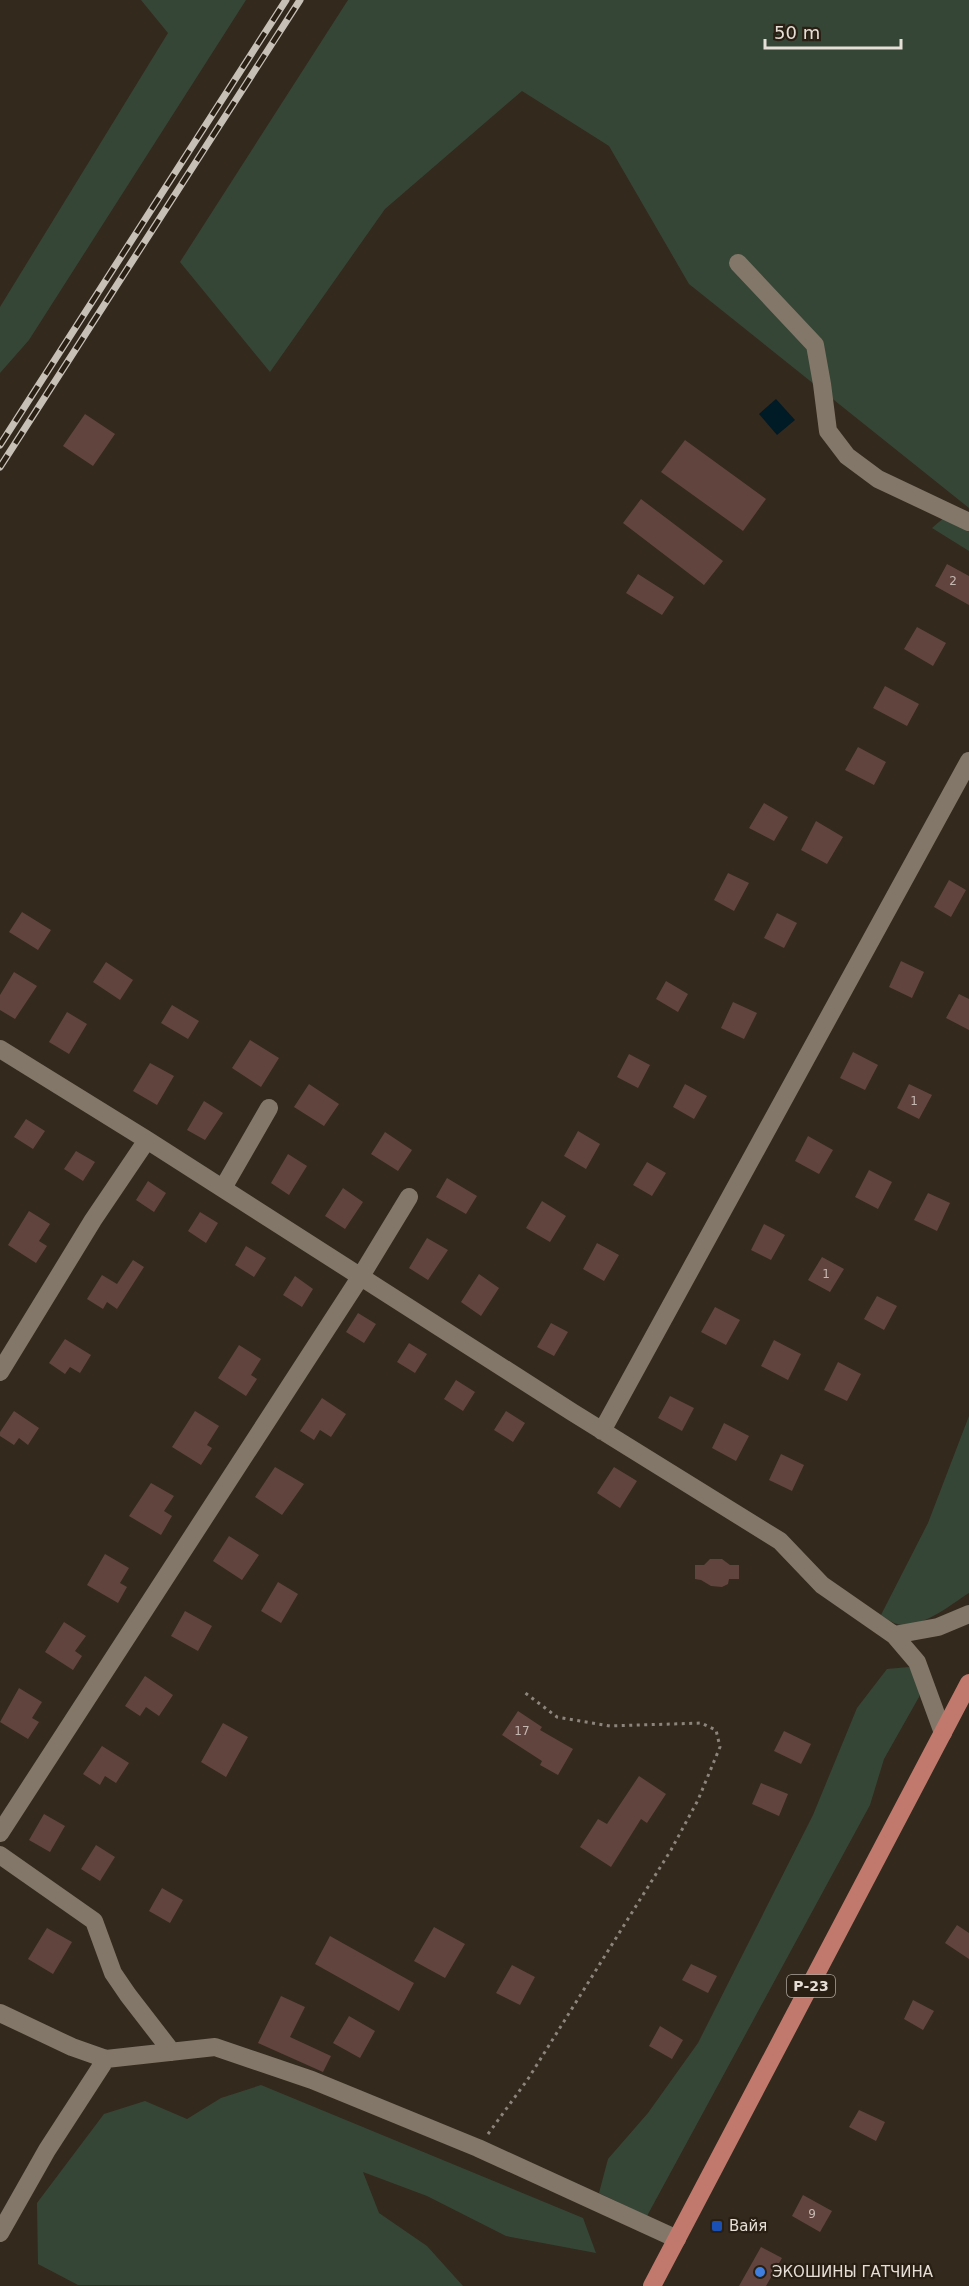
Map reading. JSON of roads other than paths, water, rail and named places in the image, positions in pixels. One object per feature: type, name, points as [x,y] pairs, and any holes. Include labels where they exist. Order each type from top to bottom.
[{"type":"main road","name":"Р-23","points":[[652,2286],[968,1688]]},
{"type":"street","points":[[738,263],[815,345],[828,431],[847,456],[878,479],[969,522]]},
{"type":"street","points":[[602,1431],[969,761]]},
{"type":"street","points":[[0,1049],[147,1140],[602,1431],[780,1541],[822,1585],[894,1635],[916,1662],[943,1733]]},
{"type":"street","points":[[222,1188],[269,1108]]},
{"type":"street","points":[[0,1372],[93,1220],[147,1140]]},
{"type":"street","points":[[0,1833],[361,1276],[409,1197]]},
{"type":"street","points":[[894,1635],[938,1627],[969,1614]]},
{"type":"street","points":[[0,1855],[94,1921],[113,1973],[172,2052]]},
{"type":"street","points":[[0,2013],[72,2047],[106,2059],[215,2047],[312,2080],[478,2148],[677,2239]]},
{"type":"street","points":[[0,2233],[47,2150],[106,2059]]},
{"type":"water","points":[[776,399],[795,420],[777,435],[759,414]]},
{"type":"railway","points":[[0,445],[286,0]]},
{"type":"railway","points":[[0,467],[300,0]]},
{"type":"place","name":"Вайя","points":[[717,2226]]},
{"type":"place","name":"ЭКОШИНЫ ГАТЧИНА","points":[[760,2272]]}]
